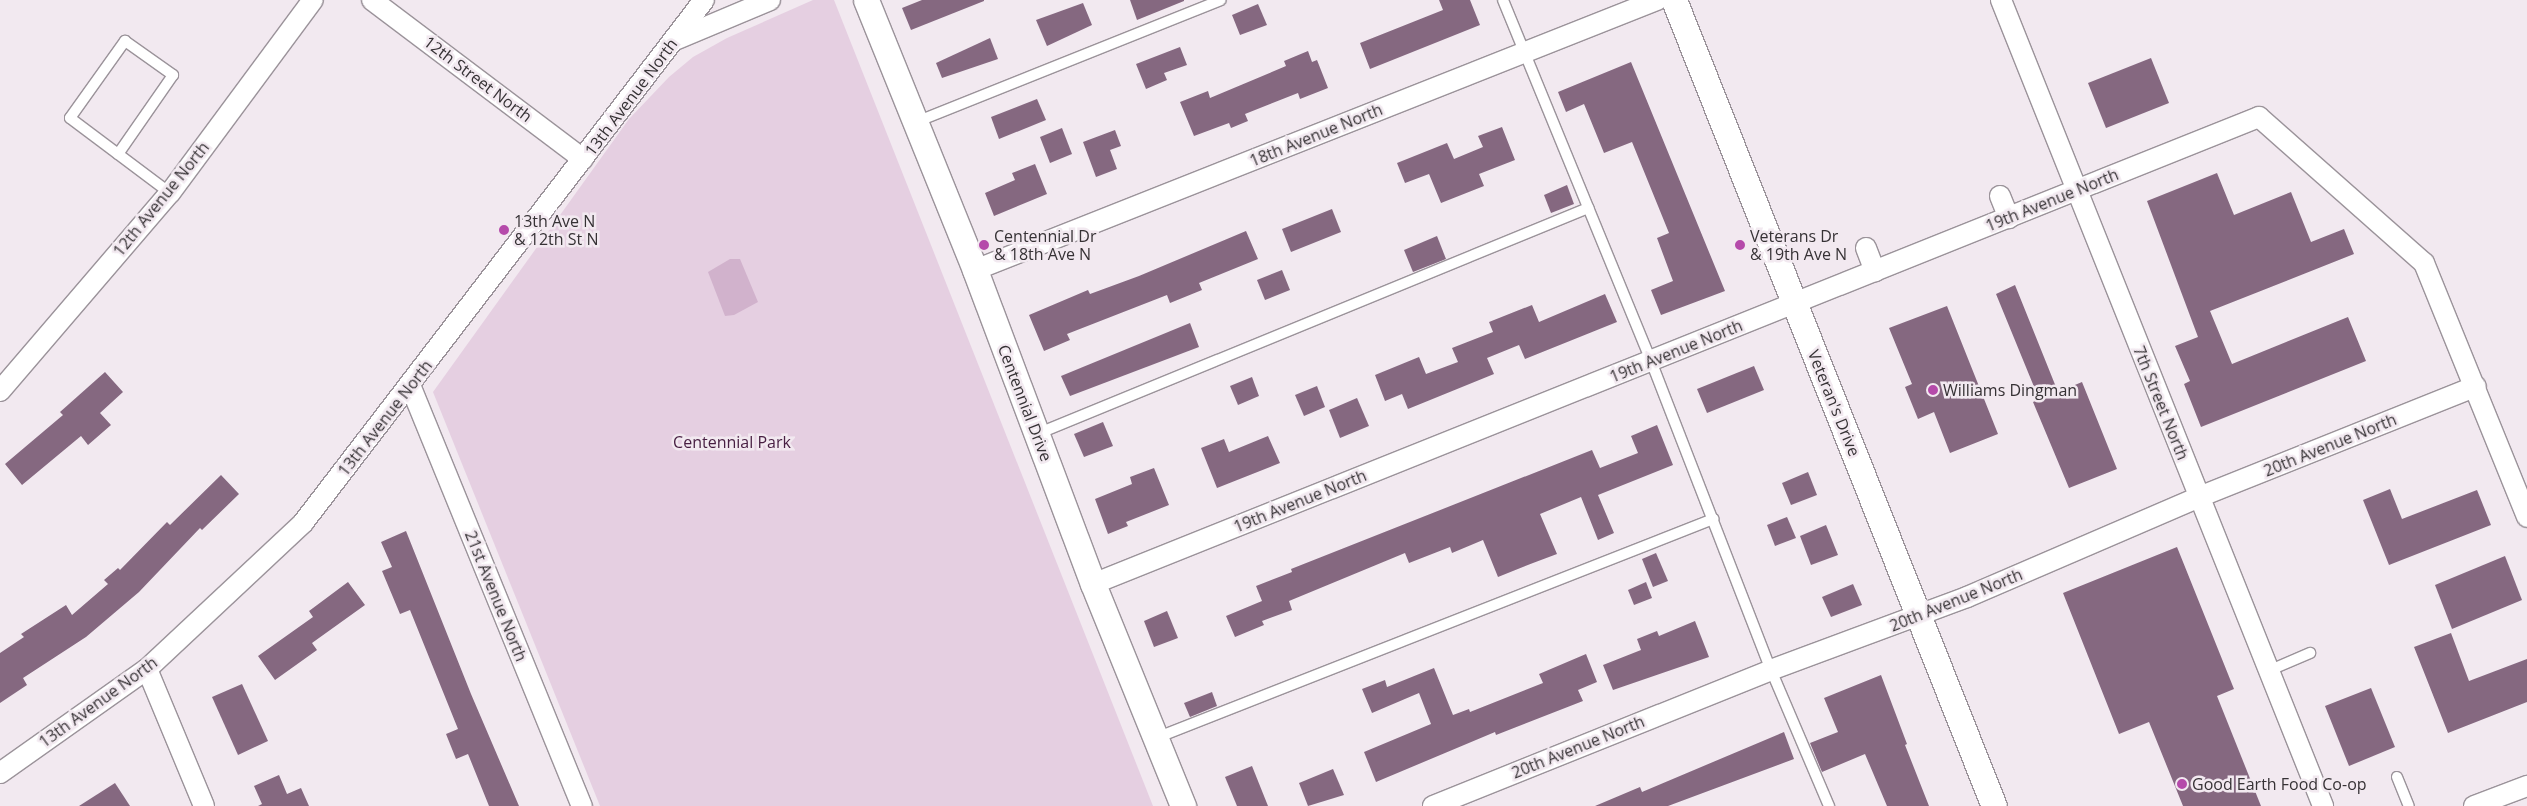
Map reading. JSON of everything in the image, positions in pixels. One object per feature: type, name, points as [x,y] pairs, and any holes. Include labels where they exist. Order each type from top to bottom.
[{"type":"street","name":"12th Avenue North","points":[[0,391],[170,193],[313,0]]},
{"type":"street","name":"12th Street North","points":[[372,0],[583,159]]},
{"type":"street","name":"13th Avenue North","points":[[0,773],[147,669],[303,523],[704,0]]},
{"type":"street","points":[[673,41],[770,0]]},
{"type":"street","name":"Centennial Drive","points":[[866,0],[975,270],[1093,584],[1183,806]]},
{"type":"street","name":"18th Avenue North","points":[[975,270],[1657,0]]},
{"type":"street","name":"Veteran's Drive","points":[[1674,0],[1994,806]]},
{"type":"street","name":"7th Street North","points":[[2001,0],[2323,806]]},
{"type":"street","name":"19th Avenue North","points":[[1093,584],[2259,117],[2424,263],[2476,386]]},
{"type":"street","points":[[2000,196],[2008,218]]},
{"type":"street","points":[[1866,248],[1874,271]]},
{"type":"street","name":"21st Avenue North","points":[[410,385],[582,806]]},
{"type":"street","points":[[2476,386],[2527,517]]},
{"type":"street","name":"20th Avenue North","points":[[1432,806],[1771,670],[1918,616],[2199,497],[2476,386]]},
{"type":"street","points":[[147,669],[204,806]]},
{"type":"street","points":[[2474,806],[2527,786]]},
{"type":"lane","points":[[915,123],[1221,0]]},
{"type":"lane","points":[[1503,0],[1651,361],[1771,670],[1829,806]]},
{"type":"lane","points":[[118,154],[173,74],[126,40],[70,118],[118,154],[170,193]]},
{"type":"lane","points":[[1037,434],[1588,208]]},
{"type":"lane","points":[[1156,738],[1713,519]]},
{"type":"lane","points":[[2268,671],[2310,653]]},
{"type":"lane","points":[[2397,777],[2408,806]]},
{"type":"green space","name":"Centennial Park","points":[[813,0],[834,0],[1153,806],[600,806],[433,392],[629,119],[669,77],[693,57],[727,38]]},
{"type":"shaded area","points":[[730,259],[740,259],[758,302],[734,315],[725,316],[708,272]]},
{"type":"building","points":[[922,0],[984,1],[911,30],[902,8]]},
{"type":"building","points":[[1130,0],[1184,0],[1184,1],[1137,20]]},
{"type":"building","points":[[1439,0],[1470,0],[1480,25],[1370,69],[1360,43],[1443,10]]},
{"type":"building","points":[[1083,3],[1092,25],[1047,46],[1036,20]]},
{"type":"building","points":[[1258,4],[1267,25],[1240,35],[1232,15]]},
{"type":"building","points":[[990,38],[998,59],[942,78],[936,63]]},
{"type":"building","points":[[1180,47],[1187,65],[1164,73],[1167,80],[1146,89],[1136,64]]},
{"type":"building","points":[[1308,51],[1312,62],[1317,60],[1328,88],[1300,99],[1298,93],[1245,114],[1248,121],[1231,128],[1229,123],[1194,136],[1180,102],[1208,91],[1210,98],[1286,66],[1284,61]]},
{"type":"building","points":[[2151,58],[2169,103],[2106,128],[2088,83]]},
{"type":"building","points":[[1631,62],[1725,291],[1661,315],[1651,290],[1673,281],[1657,238],[1669,233],[1632,142],[1604,153],[1584,104],[1566,112],[1558,92]]},
{"type":"building","points":[[1037,99],[1046,120],[999,139],[991,117]]},
{"type":"building","points":[[1502,127],[1515,160],[1479,174],[1484,186],[1441,203],[1429,174],[1405,183],[1397,163],[1447,143],[1454,159],[1483,147],[1478,136]]},
{"type":"building","points":[[1062,128],[1072,154],[1050,163],[1040,137]]},
{"type":"building","points":[[1115,130],[1121,146],[1110,150],[1117,169],[1096,177],[1083,142]]},
{"type":"building","points":[[1035,164],[1047,194],[994,216],[985,193],[1015,180],[1012,173]]},
{"type":"building","points":[[2217,173],[2234,215],[2291,192],[2311,242],[2344,229],[2354,254],[2210,311],[2232,364],[2348,317],[2366,361],[2201,427],[2184,384],[2190,381],[2175,346],[2198,337],[2147,201]]},
{"type":"building","points":[[1567,185],[1574,204],[1551,213],[1544,195]]},
{"type":"building","points":[[1332,209],[1341,232],[1291,252],[1282,229]]},
{"type":"building","points":[[1246,231],[1258,259],[1199,283],[1202,290],[1170,303],[1167,295],[1067,334],[1070,340],[1044,351],[1029,315],[1088,290],[1090,294],[1139,276]]},
{"type":"building","points":[[1437,236],[1446,259],[1413,272],[1404,250]]},
{"type":"building","points":[[1282,270],[1290,290],[1265,300],[1257,280]]},
{"type":"building","points":[[2015,285],[2058,392],[2082,382],[2117,469],[2069,488],[2033,402],[2039,399],[1996,294]]},
{"type":"building","points":[[1605,294],[1617,322],[1525,359],[1519,345],[1487,358],[1494,374],[1408,409],[1402,394],[1385,401],[1375,375],[1419,357],[1426,374],[1458,362],[1452,348],[1493,332],[1489,322],[1532,305],[1539,322]]},
{"type":"building","points":[[1947,306],[1998,434],[1950,453],[1934,412],[1918,419],[1905,387],[1912,384],[1889,328]]},
{"type":"building","points":[[1190,323],[1199,347],[1070,396],[1061,376]]},
{"type":"building","points":[[1754,366],[1764,390],[1707,413],[1697,389]]},
{"type":"building","points":[[105,372],[123,392],[100,413],[111,425],[88,445],[81,436],[22,485],[5,464],[63,415],[60,412]]},
{"type":"building","points":[[1252,377],[1259,396],[1238,405],[1230,386]]},
{"type":"building","points":[[1317,386],[1325,407],[1304,416],[1295,395]]},
{"type":"building","points":[[1357,398],[1369,426],[1340,438],[1329,410]]},
{"type":"building","points":[[1103,422],[1113,446],[1084,457],[1074,434]]},
{"type":"building","points":[[1657,425],[1673,465],[1598,495],[1614,533],[1598,540],[1581,497],[1540,514],[1557,554],[1498,577],[1483,540],[1452,553],[1450,547],[1409,563],[1405,553],[1289,601],[1292,610],[1262,621],[1264,625],[1235,637],[1226,616],[1262,601],[1256,586],[1292,572],[1291,569],[1592,450],[1600,468],[1638,453],[1631,436]]},
{"type":"building","points":[[1268,436],[1280,463],[1217,488],[1201,448],[1224,439],[1229,452]]},
{"type":"building","points":[[1154,468],[1169,505],[1126,522],[1128,526],[1108,534],[1095,499],[1132,484],[1130,477]]},
{"type":"building","points":[[1808,472],[1817,495],[1791,505],[1782,483]]},
{"type":"building","points":[[221,475],[239,494],[202,530],[200,528],[139,592],[86,637],[23,678],[27,685],[0,703],[0,653],[24,637],[21,634],[66,605],[72,615],[108,584],[104,580],[118,568],[120,570],[167,522],[170,525]]},
{"type":"building","points":[[2390,489],[2402,519],[2477,490],[2491,525],[2389,565],[2363,500]]},
{"type":"building","points":[[1787,517],[1796,538],[1775,546],[1767,525]]},
{"type":"building","points":[[1826,525],[1838,555],[1811,565],[1800,536]]},
{"type":"building","points":[[406,531],[471,694],[519,806],[489,806],[468,754],[456,759],[446,734],[458,729],[410,610],[400,614],[382,571],[392,567],[381,542]]},
{"type":"building","points":[[2177,547],[2234,689],[2217,696],[2261,806],[2183,806],[2149,722],[2119,734],[2063,593]]},
{"type":"building","points":[[1656,553],[1668,581],[1653,587],[1642,559]]},
{"type":"building","points":[[2505,556],[2522,600],[2452,629],[2435,585]]},
{"type":"building","points":[[348,582],[365,605],[312,643],[317,650],[275,680],[258,656],[313,617],[309,611]]},
{"type":"building","points":[[1646,582],[1652,598],[1634,605],[1628,590]]},
{"type":"building","points":[[1853,584],[1862,605],[1831,617],[1822,597]]},
{"type":"building","points":[[1167,611],[1178,638],[1154,647],[1144,621]]},
{"type":"building","points":[[1695,621],[1709,657],[1613,690],[1603,665],[1641,650],[1637,639],[1657,631],[1659,636]]},
{"type":"building","points":[[2451,633],[2469,681],[2527,659],[2527,702],[2448,733],[2414,647]]},
{"type":"building","points":[[1586,654],[1597,682],[1578,690],[1583,701],[1496,735],[1495,732],[1376,782],[1364,752],[1431,724],[1419,693],[1372,713],[1362,689],[1385,680],[1387,687],[1434,668],[1453,715],[1469,709],[1470,712],[1543,683],[1539,674]]},
{"type":"building","points":[[1881,675],[1907,744],[1905,745],[1929,806],[1887,806],[1865,754],[1822,772],[1810,743],[1838,732],[1824,698]]},
{"type":"building","points":[[242,684],[268,741],[238,755],[212,697]]},
{"type":"building","points":[[2371,688],[2395,747],[2349,766],[2325,706]]},
{"type":"building","points":[[1212,692],[1217,706],[1190,717],[1184,703]]},
{"type":"building","points":[[1784,732],[1794,759],[1668,806],[1595,806],[1640,787],[1642,792]]},
{"type":"building","points":[[1252,766],[1268,806],[1237,806],[1225,777]]},
{"type":"building","points":[[1333,769],[1344,795],[1308,806],[1299,783]]},
{"type":"building","points":[[279,775],[287,794],[301,788],[309,806],[258,806],[262,804],[254,786]]},
{"type":"building","points":[[115,783],[130,806],[79,806]]},
{"type":"place","name":"13th Ave N & 12th St N","points":[[504,230]]},
{"type":"place","name":"Centennial Dr & 18th Ave N","points":[[984,245]]},
{"type":"place","name":"Veterans Dr & 19th Ave N","points":[[1740,245]]},
{"type":"place","name":"Williams Dingman","points":[[1933,390]]},
{"type":"place","name":"Good Earth Food Co-op","points":[[2182,784]]}]
